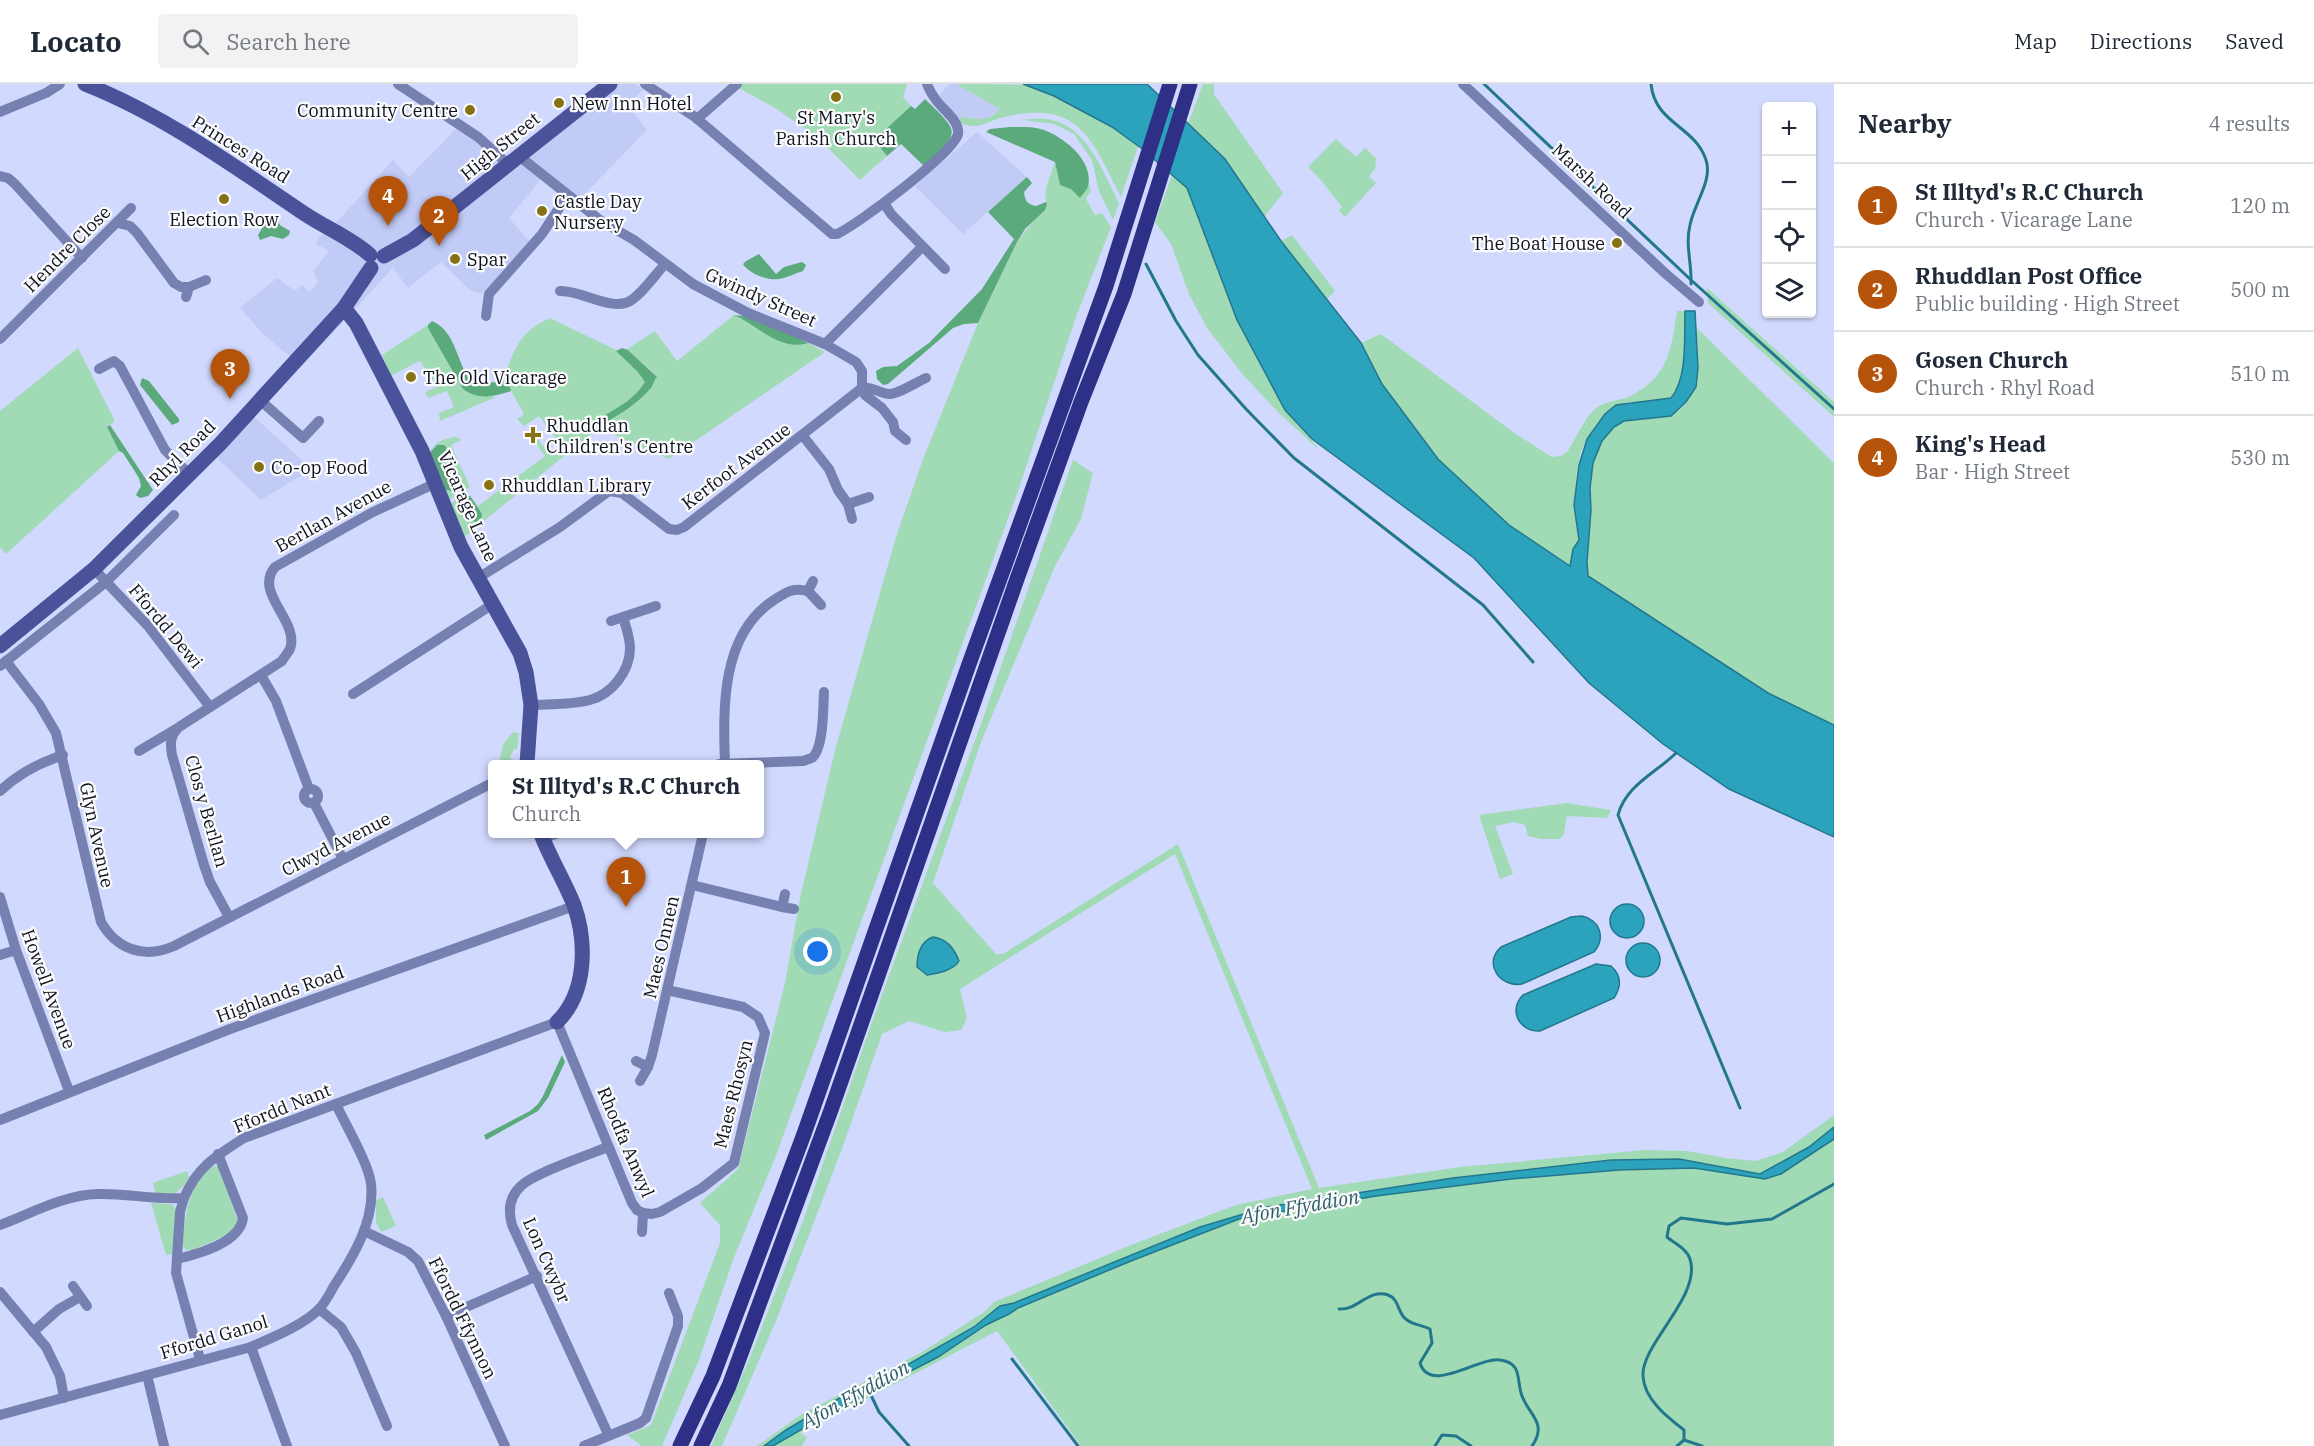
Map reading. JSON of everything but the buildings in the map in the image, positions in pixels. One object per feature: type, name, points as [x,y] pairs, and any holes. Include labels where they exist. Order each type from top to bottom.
[{"type":"main road","points":[[680,1446],[713,1376],[804,1134],[1106,286],[1170,84]]},
{"type":"main road","points":[[700,1446],[729,1386],[831,1110],[1017,579],[1081,402],[1124,294],[1190,84]]},
{"type":"street","points":[[0,112],[45,93],[60,84]]},
{"type":"street","name":"Princes Road","points":[[85,84],[102,87],[142,110],[318,222],[359,245],[375,260]]},
{"type":"street","name":"Gwindy Street","points":[[398,84],[514,160],[714,297],[825,344],[856,362],[862,371],[862,387],[865,395],[882,408],[893,422],[895,431],[906,440]]},
{"type":"street","name":"High Street","points":[[375,260],[413,240],[610,84]]},
{"type":"street","points":[[645,84],[697,119],[832,234],[840,233],[884,203],[955,142],[958,133],[955,122],[935,99],[927,84]]},
{"type":"street","points":[[697,119],[737,84]]},
{"type":"street","name":"Marsh Road","points":[[1463,84],[1666,274],[1699,302]]},
{"type":"street","points":[[0,176],[8,178],[15,184],[82,258]]},
{"type":"street","points":[[486,316],[489,294],[542,234],[567,196]]},
{"type":"street","points":[[884,203],[891,214],[945,269]]},
{"type":"street","name":"Hendre Close","points":[[0,339],[131,208]]},
{"type":"street","points":[[118,223],[130,226],[174,283],[187,292],[206,280]]},
{"type":"street","points":[[825,344],[922,247]]},
{"type":"street","name":"Rhyl Road","points":[[0,646],[94,569],[261,400],[344,308],[375,260]]},
{"type":"street","points":[[560,291],[572,291],[610,304],[622,304],[632,300],[665,264]]},
{"type":"street","name":"Vicarage Lane","points":[[344,308],[356,323],[390,387],[436,483],[461,547],[520,653],[526,672],[531,705],[527,760]]},
{"type":"street","points":[[99,369],[114,361],[120,366],[165,450],[189,474]]},
{"type":"street","points":[[862,387],[871,387],[879,392],[894,394],[926,378]]},
{"type":"street","name":"Kerfoot Avenue","points":[[478,578],[560,527],[609,491],[622,493],[669,529],[677,530],[684,527],[803,436],[862,387]]},
{"type":"street","points":[[261,400],[303,438],[319,421]]},
{"type":"street","points":[[803,436],[829,469],[838,490],[848,504],[852,519]]},
{"type":"street","name":"Berllan Avenue","points":[[179,727],[282,661],[290,648],[291,634],[269,583],[270,574],[275,567],[373,512],[436,483]]},
{"type":"street","points":[[848,504],[869,497]]},
{"type":"street","points":[[3,664],[106,582],[174,515]]},
{"type":"street","name":"Ffordd Dewi","points":[[94,569],[148,626],[210,707]]},
{"type":"street","points":[[808,591],[813,581]]},
{"type":"street","points":[[722,760],[723,708],[726,690],[742,634],[747,625],[768,604],[794,589],[808,591],[820,605]]},
{"type":"street","points":[[353,694],[493,604]]},
{"type":"street","points":[[611,621],[656,606]]},
{"type":"street","points":[[531,705],[576,703],[606,693],[619,680],[627,665],[630,650],[623,617]]},
{"type":"street","name":"Glyn Avenue","points":[[3,664],[39,704],[56,733],[63,755],[94,900],[106,931],[125,948],[154,953],[164,951],[196,936]]},
{"type":"street","points":[[261,675],[276,701],[309,789],[316,791],[318,795],[314,803],[343,859]]},
{"type":"street","points":[[764,762],[803,761],[812,758],[818,750],[821,736],[824,692]]},
{"type":"street","points":[[139,751],[179,727]]},
{"type":"street","name":"Clos y Berllan","points":[[179,727],[172,734],[170,742],[172,755],[204,865],[210,882],[229,917]]},
{"type":"street","points":[[0,791],[22,773],[40,763],[63,755]]},
{"type":"street","name":"Clwyd Avenue","points":[[196,936],[488,785]]},
{"type":"street","points":[[548,838],[574,906],[580,933],[582,965],[572,1002],[567,1012],[557,1022]]},
{"type":"street","name":"Maes Onnen","points":[[640,1081],[648,1067],[668,990],[701,838]]},
{"type":"street","points":[[692,885],[794,909]]},
{"type":"street","points":[[782,906],[785,894]]},
{"type":"street","name":"Howell Avenue","points":[[0,897],[16,950],[69,1091]]},
{"type":"street","name":"Highlands Road","points":[[0,1120],[230,1029],[574,906]]},
{"type":"street","points":[[0,955],[16,950]]},
{"type":"street","name":"Maes Rhosyn","points":[[668,990],[743,1007],[758,1017],[765,1033],[734,1163],[702,1188]]},
{"type":"street","name":"Ffordd Nant","points":[[200,1359],[179,1287],[177,1259],[180,1212],[184,1198],[198,1172],[218,1154],[244,1138],[557,1022]]},
{"type":"street","name":"Rhodfa Anwyl","points":[[557,1022],[608,1147],[637,1210],[652,1214],[660,1212],[702,1188]]},
{"type":"street","points":[[636,1061],[648,1067]]},
{"type":"street","name":"Ffordd Ganol","points":[[0,1415],[251,1347],[286,1332],[319,1310],[352,1259],[364,1231],[371,1197],[371,1182],[336,1104]]},
{"type":"street","name":"Lon Cwybr","points":[[608,1147],[521,1185],[515,1193],[509,1214],[512,1226],[608,1434]]},
{"type":"street","points":[[177,1259],[233,1237],[242,1225],[243,1218],[218,1154]]},
{"type":"street","points":[[0,1225],[74,1198],[95,1194],[165,1200],[184,1198]]},
{"type":"street","points":[[642,1232],[643,1213]]},
{"type":"street","name":"Ffordd Ffynnon","points":[[364,1231],[408,1252],[418,1262],[446,1316],[505,1446]]},
{"type":"street","points":[[446,1316],[537,1276]]},
{"type":"street","points":[[73,1287],[87,1306]]},
{"type":"street","points":[[0,1292],[54,1360],[64,1398]]},
{"type":"street","points":[[584,1446],[646,1418],[678,1326],[677,1302],[669,1293]]},
{"type":"street","points":[[33,1332],[59,1309],[80,1297]]},
{"type":"street","points":[[319,1310],[341,1327],[356,1353],[387,1426]]},
{"type":"street","points":[[251,1347],[281,1442]]},
{"type":"street","points":[[147,1376],[164,1446]]},
{"type":"street","points":[[371,1419],[378,1415],[377,1403]]},
{"type":"shaded area","points":[[616,84],[635,84],[643,90],[627,105],[647,130],[578,201],[546,173],[509,218],[529,241],[482,294],[471,291],[441,262],[408,288],[393,268],[302,366],[264,335],[240,308],[277,278],[295,291],[302,285],[310,292],[318,282],[313,271],[329,251],[316,244],[319,238],[335,224],[393,160],[409,177],[458,127],[509,165]]},
{"type":"shaded area","points":[[949,84],[956,84],[1000,109],[979,121],[971,117],[960,120],[938,97]]},
{"type":"shaded area","points":[[977,132],[1027,177],[963,234],[915,186]]},
{"type":"shaded area","points":[[254,417],[312,469],[261,500],[216,457]]},
{"type":"green space","points":[[741,84],[907,84],[903,97],[911,106],[874,140],[887,156],[860,180],[817,137],[775,108],[737,87]]},
{"type":"green space","points":[[956,84],[1025,85],[1070,103],[1112,127],[1138,146],[1121,197],[1091,142],[1067,119],[1050,114],[1030,113],[1004,117],[978,126],[960,123],[961,117],[986,118],[1000,109]]},
{"type":"green space","points":[[1203,84],[1214,84],[1214,94],[1283,193],[1264,217],[1225,159],[1188,124]]},
{"type":"green space","points":[[925,99],[946,120],[952,133],[950,139],[924,166],[901,144],[887,156],[874,140],[911,106],[915,109]]},
{"type":"green space","points":[[1022,120],[1051,120],[1075,131],[1093,153],[1119,203],[1113,220],[1099,191],[1092,160],[1074,134],[1054,124]]},
{"type":"green space","points":[[1032,127],[1044,130],[1061,139],[1076,152],[1087,168],[1089,177],[1087,188],[1080,198],[1071,189],[1060,185],[1055,162],[986,132],[990,129]]},
{"type":"green space","points":[[1336,139],[1356,157],[1365,148],[1376,158],[1375,169],[1369,176],[1376,183],[1345,217],[1339,211],[1342,207],[1308,167]]},
{"type":"green space","points":[[1084,161],[1091,191],[1086,199],[1095,215],[1102,213],[1111,227],[1076,317],[1018,491],[775,1158],[733,1260],[699,1360],[662,1446],[642,1446],[627,1435],[651,1425],[720,1243],[720,1225],[700,1203],[738,1169],[785,983],[800,898],[835,750],[896,537],[923,459],[978,323],[1017,242],[1047,204],[1046,188],[1055,162],[1060,185],[1088,187]]},
{"type":"green space","points":[[1172,175],[1187,188],[1242,328],[1255,355],[1288,413],[1319,450],[1244,376],[1207,328],[1189,294],[1171,244],[1155,222]]},
{"type":"green space","points":[[1027,177],[1032,183],[1024,192],[1026,200],[1036,206],[1046,202],[1045,210],[1025,229],[1017,242],[978,323],[953,328],[888,384],[883,385],[877,379],[876,371],[883,367],[897,366],[929,343],[982,289],[1014,239],[988,212]]},
{"type":"green space","points":[[269,217],[277,219],[280,225],[290,231],[289,235],[283,239],[271,236],[260,240],[258,235]]},
{"type":"green space","points":[[1292,235],[1335,291],[1326,300],[1281,241]]},
{"type":"green space","points":[[759,254],[776,274],[784,267],[802,262],[806,265],[803,271],[785,278],[765,278],[754,274],[743,264]]},
{"type":"green space","points":[[1707,288],[1834,402],[1834,417],[1708,303]]},
{"type":"green space","points":[[1677,311],[1685,311],[1682,369],[1677,390],[1668,399],[1662,401],[1627,402],[1592,433],[1583,448],[1579,460],[1576,488],[1579,540],[1573,549],[1570,566],[1509,525],[1438,459],[1382,384],[1361,343],[1381,334],[1513,432],[1552,457],[1561,456],[1567,452],[1595,409],[1603,404],[1630,396],[1653,380],[1666,361],[1670,350]]},
{"type":"green space","points":[[734,315],[795,336],[825,352],[669,459],[616,436],[606,422],[463,538],[450,504],[467,492],[478,506],[545,456],[532,438],[538,439],[550,455],[562,446],[539,416],[524,426],[517,419],[524,414],[511,391],[505,374],[516,347],[532,328],[550,318],[622,353],[657,376],[627,349],[655,331],[677,361]]},
{"type":"green space","points":[[734,315],[763,321],[808,343],[788,344],[769,336]]},
{"type":"green space","points":[[432,321],[447,333],[473,384],[508,381],[511,391],[499,395],[480,396],[463,389],[428,328]]},
{"type":"green space","points":[[428,325],[463,389],[470,394],[496,397],[440,421],[439,413],[454,407],[447,391],[428,398],[425,392],[441,385],[440,382],[431,379],[421,362],[391,376],[382,355]]},
{"type":"green space","points":[[1697,328],[1834,463],[1834,725],[1768,693],[1588,576],[1590,481],[1599,447],[1608,432],[1618,423],[1630,419],[1667,417],[1682,407],[1690,398],[1697,376]]},
{"type":"green space","points":[[78,348],[115,421],[107,427],[119,451],[6,554],[0,547],[0,411]]},
{"type":"green space","points":[[622,348],[628,350],[657,377],[641,399],[606,422],[605,415],[632,397],[645,382],[616,351]]},
{"type":"green space","points":[[142,378],[149,381],[179,422],[172,425],[140,385]]},
{"type":"green space","points":[[110,425],[153,490],[148,496],[140,498],[136,495],[141,486],[139,478],[123,453],[119,451],[107,427]]},
{"type":"green space","points":[[456,437],[462,440],[451,445],[470,487],[449,500],[446,490],[452,491],[451,471],[444,457],[447,451],[437,445],[431,450],[442,440]]},
{"type":"green space","points":[[437,445],[444,445],[447,448],[444,458],[456,489],[452,491],[446,490],[430,452]]},
{"type":"green space","points":[[1073,460],[1093,473],[1081,519],[1055,566],[981,742],[933,883],[996,954],[1003,954],[1178,844],[1319,1188],[1460,1167],[1645,1150],[1687,1151],[1756,1161],[1783,1152],[1834,1115],[1834,1127],[1809,1147],[1759,1174],[1679,1159],[1611,1160],[1330,1195],[1267,1207],[1200,1227],[1014,1303],[1000,1306],[991,1315],[954,1339],[856,1392],[843,1396],[764,1446],[757,1446],[802,1414],[922,1352],[984,1312],[994,1302],[1131,1245],[1236,1205],[1312,1189],[1175,854],[960,989],[967,1018],[961,1030],[945,1032],[909,1021],[882,1034],[843,1146],[778,1316],[722,1446],[711,1446],[751,1355],[803,1221]]},
{"type":"green space","points":[[463,496],[470,496],[482,514],[481,519],[476,522],[464,514],[457,501]]},
{"type":"green space","points":[[513,732],[519,733],[517,750],[514,749],[510,758],[513,760],[500,760],[503,744]]},
{"type":"green space","points":[[1567,803],[1611,810],[1607,818],[1567,816],[1564,834],[1560,839],[1528,836],[1525,825],[1514,822],[1495,826],[1513,874],[1500,879],[1479,815]]},
{"type":"green space","points":[[562,1055],[565,1062],[548,1098],[538,1111],[486,1140],[484,1135],[530,1111],[538,1104]]},
{"type":"green space","points":[[1834,1139],[1834,1446],[1081,1446],[997,1331],[800,1433],[807,1437],[802,1446],[773,1446],[835,1410],[938,1357],[986,1325],[1018,1308],[1239,1219],[1376,1196],[1511,1179],[1619,1170],[1694,1168],[1765,1179],[1782,1174]]},
{"type":"green space","points":[[218,1166],[238,1221],[231,1233],[193,1250],[186,1250],[182,1245],[184,1224],[193,1189],[206,1171]]},
{"type":"green space","points":[[187,1171],[189,1178],[179,1191],[156,1195],[153,1183]]},
{"type":"green space","points":[[383,1197],[396,1226],[381,1232],[376,1222],[376,1200]]},
{"type":"green space","points":[[151,1203],[171,1204],[176,1208],[173,1254],[166,1255]]},
{"type":"water","points":[[1023,84],[1147,84],[1225,159],[1281,241],[1361,343],[1382,384],[1438,459],[1509,525],[1570,566],[1573,549],[1579,540],[1574,505],[1579,465],[1587,439],[1605,414],[1616,405],[1671,398],[1683,368],[1685,311],[1695,311],[1698,368],[1696,387],[1686,402],[1671,416],[1624,421],[1614,427],[1602,441],[1593,463],[1590,488],[1588,576],[1768,693],[1834,725],[1834,837],[1729,789],[1663,744],[1589,683],[1474,558],[1312,439],[1285,410],[1237,320],[1187,188],[1141,148],[1112,127],[1054,96]]},
{"type":"water","points":[[1627,904],[1639,909],[1644,921],[1639,933],[1627,938],[1615,933],[1610,921],[1615,909]]},
{"type":"water","points":[[1582,916],[1593,921],[1599,930],[1600,941],[1594,952],[1522,984],[1507,982],[1496,973],[1493,961],[1501,947],[1571,917]]},
{"type":"water","points":[[933,937],[949,945],[959,961],[940,973],[927,975],[917,967],[918,958],[922,946]]},
{"type":"water","points":[[1643,943],[1655,948],[1660,960],[1655,972],[1643,977],[1631,972],[1626,960],[1631,948]]},
{"type":"water","points":[[1596,964],[1611,966],[1617,973],[1619,985],[1614,998],[1540,1031],[1526,1028],[1521,1024],[1516,1007],[1523,995]]},
{"type":"water","name":"Afon Ffyddion","points":[[1834,1127],[1834,1139],[1781,1174],[1765,1179],[1694,1168],[1619,1170],[1511,1179],[1376,1196],[1239,1219],[1018,1308],[986,1325],[938,1357],[835,1410],[773,1446],[764,1446],[843,1396],[856,1392],[900,1369],[974,1327],[1000,1306],[1014,1303],[1200,1227],[1267,1207],[1453,1178],[1611,1160],[1679,1159],[1760,1174],[1809,1147]]},
{"type":"waterway","points":[[1484,84],[1691,280],[1834,409]]},
{"type":"waterway","points":[[1651,84],[1660,108],[1693,139],[1706,160],[1707,176],[1689,232],[1691,284]]},
{"type":"waterway","points":[[1146,264],[1176,321],[1198,355],[1246,409],[1294,458],[1483,605],[1533,662]]},
{"type":"waterway","points":[[1676,753],[1635,787],[1628,795],[1618,815],[1740,1108]]},
{"type":"waterway","points":[[1677,1446],[1684,1440],[1684,1430],[1652,1400],[1647,1392],[1643,1376],[1651,1349],[1680,1304],[1691,1273],[1688,1255],[1667,1237],[1669,1226],[1681,1218],[1727,1224],[1772,1219],[1834,1184]]},
{"type":"waterway","points":[[1339,1309],[1352,1307],[1375,1295],[1392,1297],[1407,1320],[1430,1329],[1432,1343],[1420,1363],[1425,1372],[1434,1375],[1456,1372],[1491,1360],[1500,1360],[1512,1365],[1517,1373],[1525,1403],[1538,1425],[1532,1446]]},
{"type":"waterway","points":[[1012,1359],[1078,1446]]},
{"type":"waterway","name":"Afon Ffyddion","points":[[868,1389],[879,1412],[909,1446]]},
{"type":"waterway","points":[[1435,1446],[1442,1435],[1456,1436],[1471,1446]]},
{"type":"waterway","points":[[1684,1440],[1702,1446]]},
{"type":"place","name":"St Mary's Parish Church","points":[[836,97]]},
{"type":"place","name":"New Inn Hotel","points":[[559,103]]},
{"type":"place","name":"Community Centre","points":[[470,110]]},
{"type":"place","name":"Election Row","points":[[224,199]]},
{"type":"place","name":"Castle Day Nursery","points":[[542,211]]},
{"type":"place","name":"King's Head","points":[[388,226]]},
{"type":"place","name":"The Boat House","points":[[1617,243]]},
{"type":"place","name":"Rhuddlan Post Office","points":[[439,246]]},
{"type":"place","name":"Spar","points":[[455,259]]},
{"type":"place","name":"The Old Vicarage","points":[[411,377]]},
{"type":"place","name":"Gosen Church","points":[[230,399]]},
{"type":"place","name":"Rhuddlan Children's Centre","points":[[533,435]]},
{"type":"place","name":"Co-op Food","points":[[259,467]]},
{"type":"place","name":"Rhuddlan Library","points":[[489,485]]},
{"type":"place","name":"St Illtyd's R.C Church","points":[[626,907]]}]
